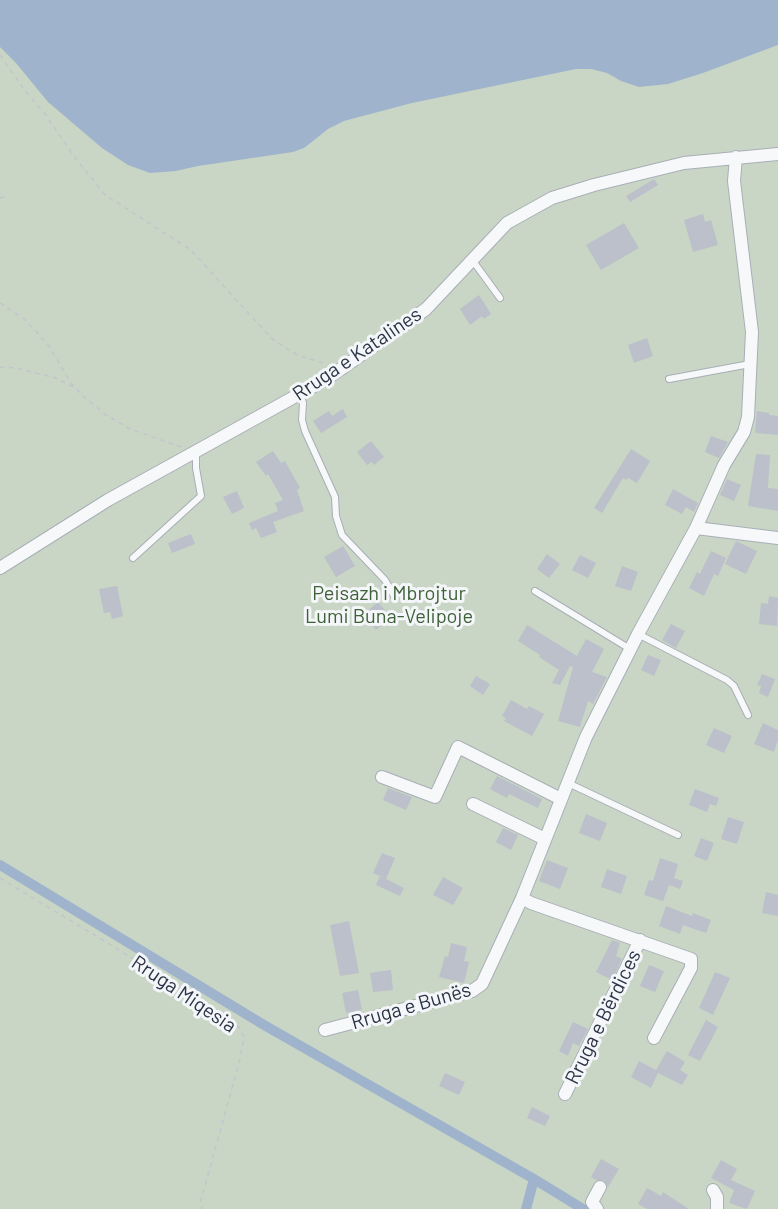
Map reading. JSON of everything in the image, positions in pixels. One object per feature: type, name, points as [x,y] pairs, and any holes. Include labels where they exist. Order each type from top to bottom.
[{"type":"street","name":"Rruga e Katalines","points":[[0,568],[108,500],[341,369],[426,309],[507,223],[552,198],[594,185],[684,163],[778,154]]},
{"type":"street","points":[[736,157],[734,181],[752,332],[750,364]]},
{"type":"street","name":"Rruga e Bunës","points":[[325,1030],[472,991],[482,984],[522,898],[586,737],[630,649],[696,528],[724,465],[744,432],[748,417],[750,364]]},
{"type":"street","points":[[696,528],[778,538]]},
{"type":"street","points":[[382,777],[435,797],[458,747],[561,799]]},
{"type":"street","points":[[473,804],[545,839]]},
{"type":"street","name":"Rruga e Bërdices","points":[[522,898],[691,959],[692,963],[654,1038]]},
{"type":"street","name":"Rruga e Bërdices","points":[[566,1094],[640,940]]},
{"type":"street","points":[[597,1209],[592,1202],[600,1187]]},
{"type":"street","points":[[713,1190],[717,1197],[717,1209]]},
{"type":"lane","points":[[473,261],[500,298]]},
{"type":"lane","points":[[669,379],[750,364]]},
{"type":"lane","points":[[300,394],[305,431],[335,497],[336,516],[342,535],[380,574],[394,596]]},
{"type":"lane","points":[[133,558],[201,496],[196,468],[196,451]]},
{"type":"lane","points":[[535,591],[630,649]]},
{"type":"lane","points":[[638,634],[726,680],[734,686],[748,715]]},
{"type":"lane","points":[[568,783],[678,835]]},
{"type":"path","points":[[0,55],[105,195],[191,250],[272,339],[297,355],[341,369]]},
{"type":"path","points":[[0,198],[8,196]]},
{"type":"path","points":[[0,303],[24,319],[45,341],[66,376],[106,415],[124,426],[173,445],[196,451]]},
{"type":"path","points":[[0,368],[16,368],[56,378],[76,388]]},
{"type":"path","name":"Rruga Miqesia","points":[[0,878],[235,1023],[240,1029],[244,1037],[240,1059],[201,1200],[201,1209]]},
{"type":"green space","name":"Peisazh i Mbrojtur Lumi Buna-Velipoje","points":[[0,0],[778,0],[778,1209],[0,1209]]},
{"type":"water","points":[[0,0],[778,0],[778,45],[668,84],[639,87],[607,73],[591,69],[576,69],[412,103],[344,121],[328,129],[304,148],[293,152],[150,173],[128,165],[102,148],[48,102],[0,47]]},
{"type":"building","points":[[654,179],[658,185],[630,202],[626,196]]},
{"type":"building","points":[[703,214],[705,222],[711,220],[718,245],[693,252],[684,220]]},
{"type":"building","points":[[624,223],[639,248],[601,270],[586,245]]},
{"type":"building","points":[[479,295],[491,314],[484,319],[482,316],[470,325],[460,309]]},
{"type":"building","points":[[647,338],[653,356],[634,363],[628,345]]},
{"type":"building","points":[[343,409],[347,417],[321,433],[313,421],[329,411],[332,416]]},
{"type":"building","points":[[757,411],[778,416],[778,435],[755,433]]},
{"type":"building","points":[[711,436],[728,442],[719,458],[705,452]]},
{"type":"building","points":[[371,441],[384,457],[374,465],[372,462],[367,465],[357,452]]},
{"type":"building","points":[[631,449],[650,461],[637,483],[623,478],[602,513],[594,508]]},
{"type":"building","points":[[273,451],[281,463],[285,461],[300,488],[297,490],[304,511],[273,522],[277,532],[261,538],[256,528],[252,530],[249,523],[278,511],[275,503],[283,500],[268,474],[266,476],[256,462]]},
{"type":"building","points":[[756,454],[770,455],[768,488],[778,489],[778,511],[748,506]]},
{"type":"building","points":[[727,479],[741,485],[734,501],[720,495]]},
{"type":"building","points":[[673,489],[698,503],[694,512],[686,507],[682,514],[665,505]]},
{"type":"building","points":[[237,491],[244,508],[232,514],[223,497]]},
{"type":"building","points":[[191,534],[195,544],[172,553],[168,543]]},
{"type":"building","points":[[736,541],[757,551],[746,574],[725,564]]},
{"type":"building","points":[[343,546],[355,566],[336,577],[324,557]]},
{"type":"building","points":[[711,551],[726,558],[718,576],[714,574],[704,596],[689,588],[697,572],[700,574]]},
{"type":"building","points":[[547,554],[560,564],[549,578],[537,569]]},
{"type":"building","points":[[580,555],[596,563],[588,578],[572,570]]},
{"type":"building","points":[[622,566],[638,572],[631,591],[615,586]]},
{"type":"building","points":[[117,586],[123,616],[112,619],[110,612],[104,613],[99,589]]},
{"type":"building","points":[[769,596],[778,598],[777,626],[759,624],[761,603],[768,604]]},
{"type":"building","points":[[378,602],[391,617],[376,630],[363,615]]},
{"type":"building","points":[[671,624],[685,631],[676,648],[662,640]]},
{"type":"building","points":[[527,625],[577,656],[586,639],[604,649],[592,672],[607,677],[593,704],[588,701],[580,727],[558,721],[573,667],[570,666],[560,685],[552,683],[559,670],[518,641]]},
{"type":"building","points":[[648,655],[661,660],[654,676],[641,670]]},
{"type":"building","points":[[762,674],[775,679],[768,697],[759,693],[761,686],[757,685]]},
{"type":"building","points":[[476,676],[490,684],[483,695],[470,686]]},
{"type":"building","points":[[511,700],[527,709],[529,706],[544,714],[532,736],[504,721],[506,718],[502,716]]},
{"type":"building","points":[[763,723],[778,730],[774,752],[754,744]]},
{"type":"building","points":[[714,728],[732,736],[724,753],[706,745]]},
{"type":"building","points":[[497,776],[542,799],[538,808],[509,794],[507,798],[490,789]]},
{"type":"building","points":[[388,788],[412,797],[406,810],[383,800]]},
{"type":"building","points":[[695,789],[719,798],[716,806],[710,804],[707,812],[689,805]]},
{"type":"building","points":[[586,814],[607,823],[600,841],[579,833]]},
{"type":"building","points":[[728,817],[744,822],[737,844],[721,839]]},
{"type":"building","points":[[503,828],[518,835],[511,850],[496,842]]},
{"type":"building","points":[[701,838],[714,843],[707,861],[694,856]]},
{"type":"building","points":[[382,853],[395,858],[386,879],[373,873]]},
{"type":"building","points":[[660,858],[678,864],[674,878],[683,881],[680,889],[669,885],[663,901],[644,895],[649,880],[653,881]]},
{"type":"building","points":[[547,860],[568,868],[560,889],[539,881]]},
{"type":"building","points":[[607,869],[627,876],[621,894],[601,887]]},
{"type":"building","points":[[380,876],[404,888],[400,896],[376,885]]},
{"type":"building","points":[[443,877],[463,888],[453,905],[433,895]]},
{"type":"building","points":[[766,892],[778,895],[778,916],[762,913]]},
{"type":"building","points":[[666,906],[692,916],[693,913],[711,920],[706,933],[683,925],[680,934],[659,926]]},
{"type":"building","points":[[349,921],[359,973],[340,976],[330,925]]},
{"type":"building","points":[[612,940],[620,943],[616,956],[622,959],[612,980],[596,972]]},
{"type":"building","points":[[451,943],[467,947],[464,961],[469,962],[464,983],[439,977],[445,956],[448,957]]},
{"type":"building","points":[[649,965],[664,971],[655,992],[640,986]]},
{"type":"building","points":[[391,970],[393,990],[373,992],[370,973]]},
{"type":"building","points":[[715,972],[730,978],[713,1015],[699,1008]]},
{"type":"building","points":[[358,990],[362,1010],[346,1013],[342,993]]},
{"type":"building","points":[[706,1020],[718,1027],[700,1061],[688,1055]]},
{"type":"building","points":[[573,1022],[588,1029],[579,1046],[573,1043],[568,1056],[559,1051]]},
{"type":"building","points":[[667,1051],[685,1062],[680,1070],[688,1075],[682,1085],[658,1073],[651,1088],[631,1077],[639,1061],[656,1070]]},
{"type":"building","points":[[445,1073],[465,1082],[459,1095],[439,1086]]},
{"type":"building","points":[[532,1107],[550,1116],[545,1126],[527,1118]]},
{"type":"building","points":[[601,1159],[619,1169],[608,1187],[604,1180],[591,1177]]},
{"type":"building","points":[[721,1160],[737,1169],[731,1180],[755,1191],[747,1209],[729,1203],[734,1190],[711,1178]]},
{"type":"building","points":[[647,1188],[661,1196],[663,1192],[689,1209],[647,1209],[638,1204]]},
{"type":"waterway","points":[[0,865],[264,1025],[583,1209]]},
{"type":"waterway","points":[[526,1209],[534,1179]]}]
